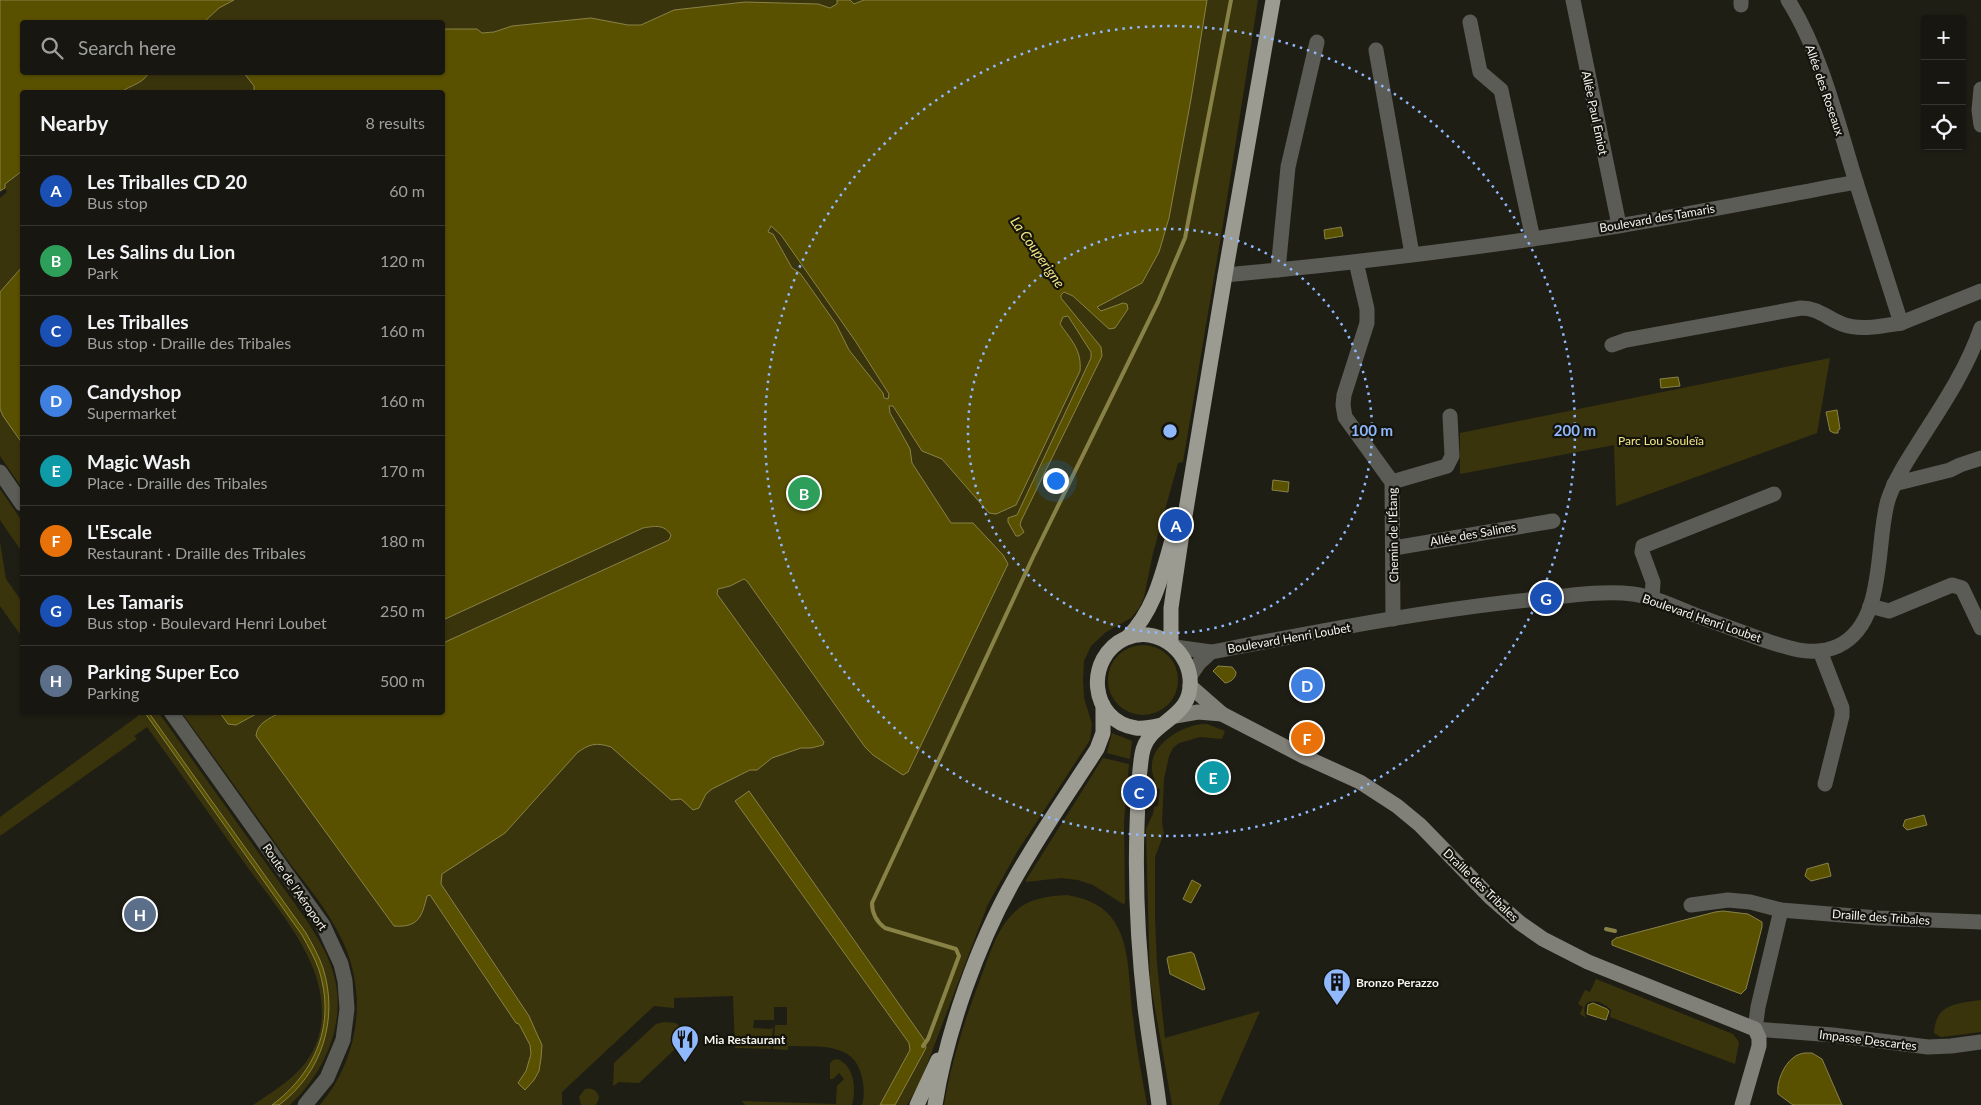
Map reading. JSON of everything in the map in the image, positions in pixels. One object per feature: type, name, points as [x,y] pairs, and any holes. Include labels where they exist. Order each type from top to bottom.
[{"type":"main road","points":[[1173,645],[1171,608],[1225,274],[1273,0]]},
{"type":"main road","points":[[916,1105],[953,1026],[981,950],[1013,881],[1039,837],[1098,749],[1103,733],[1103,705],[1097,686],[1099,666],[1111,649],[1128,638],[1145,618],[1152,602],[1195,456]]},
{"type":"main road","points":[[1103,705],[1117,720],[1136,728],[1149,728],[1162,724],[1175,716],[1188,697],[1190,681],[1184,658],[1173,645],[1157,637],[1142,635],[1128,638]]},
{"type":"main road","points":[[1159,1105],[1138,942],[1136,863],[1142,754],[1149,738],[1162,724]]},
{"type":"main road","points":[[935,1105],[953,1026]]},
{"type":"main road","points":[[1156,1082],[1163,1105]]},
{"type":"street","name":"Allée Paul Emiot","points":[[1572,0],[1619,226]]},
{"type":"street","name":"Allée des Roseaux","points":[[1788,0],[1804,29],[1825,83],[1856,182]]},
{"type":"street","points":[[1470,22],[1480,72],[1500,90],[1533,238]]},
{"type":"street","points":[[1278,270],[1288,167],[1317,42]]},
{"type":"street","points":[[1376,50],[1396,153],[1412,254]]},
{"type":"street","points":[[1981,89],[1979,110],[1981,125]]},
{"type":"street","name":"Boulevard des Tamaris","points":[[1225,274],[1356,262],[1619,226],[1856,182]]},
{"type":"street","points":[[1856,182],[1901,323]]},
{"type":"street","name":"Chemin de l'Étang","points":[[1356,262],[1367,309],[1368,323],[1344,395],[1343,413],[1392,482],[1394,548],[1393,619]]},
{"type":"street","points":[[1612,345],[1626,340],[1801,308],[1816,310],[1839,323],[1852,326],[1870,327],[1901,323],[1981,291]]},
{"type":"street","name":"Boulevard Henri Loubet","points":[[1173,645],[1212,652],[1393,619],[1508,602],[1596,593],[1631,594],[1652,598],[1723,626],[1795,650],[1820,651],[1838,646],[1850,638],[1865,620],[1870,606],[1882,546],[1888,502],[1894,484],[1954,387],[1981,328]]},
{"type":"street","points":[[1392,482],[1443,468],[1449,463],[1452,456],[1450,416]]},
{"type":"street","points":[[1894,484],[1950,470],[1960,464],[1981,458]]},
{"type":"street","points":[[0,472],[20,501]]},
{"type":"street","points":[[1652,598],[1653,582],[1642,552],[1643,546],[1774,494]]},
{"type":"street","name":"Allée des Salines","points":[[1394,548],[1553,520]]},
{"type":"street","points":[[1870,606],[1889,611],[1956,585],[1962,588],[1981,628]]},
{"type":"street","points":[[1820,651],[1842,708],[1842,716],[1825,784]]},
{"type":"street","name":"Boulevard Henri Loubet","points":[[1190,681],[1199,663],[1212,652]]},
{"type":"street","name":"Draille des Tribales","points":[[1190,681],[1222,714],[1304,757],[1375,790],[1420,826],[1490,896],[1520,923],[1550,943],[1588,962],[1755,1029]]},
{"type":"street","name":"Draille des Tribales","points":[[1175,716],[1198,712],[1222,714]]},
{"type":"street","name":"Route de l'Aéroport","points":[[173,715],[323,925],[342,964],[347,1010],[343,1040],[327,1078],[305,1105]]},
{"type":"street","name":"Draille des Tribales","points":[[1691,905],[1728,900],[1750,902],[1781,910],[1878,918],[1981,922]]},
{"type":"street","points":[[1742,1105],[1759,1046],[1759,1038],[1755,1029],[1758,1007],[1781,910]]},
{"type":"street","name":"Impasse Descartes","points":[[1755,1029],[1833,1035],[1928,1047],[1981,1042]]},
{"type":"green space","points":[[234,0],[1258,0],[1183,462],[1178,463],[1153,553],[1144,597],[1139,608],[1131,618],[1106,632],[1091,646],[1084,661],[1084,698],[1092,724],[1090,740],[1017,852],[988,904],[920,1083],[907,1105],[895,1105],[926,1048],[923,1039],[919,1035],[895,1024],[909,1043],[910,1050],[880,1105],[862,1105],[864,1093],[862,1078],[857,1063],[850,1056],[842,1051],[821,1047],[788,1046],[788,1050],[773,1049],[775,1025],[787,1025],[787,1007],[774,1007],[774,1020],[754,1020],[753,1028],[771,1029],[773,1027],[771,1049],[735,1048],[733,996],[674,998],[674,1008],[654,1006],[562,1092],[562,1105],[320,1105],[334,1086],[352,1043],[356,1021],[357,998],[348,954],[325,910],[183,715],[445,715],[445,90],[125,90],[140,82],[148,75],[445,75],[445,20],[206,20],[219,8]]},
{"type":"green space","points":[[20,173],[20,485],[0,456],[0,198],[7,192],[5,184]]},
{"type":"green space","name":"Parc Lou Souleïa","points":[[1830,358],[1817,433],[1616,506],[1614,445],[1460,474],[1460,433]]},
{"type":"green space","points":[[0,489],[20,518],[20,549],[0,520]]},
{"type":"green space","points":[[0,542],[6,579],[20,599],[20,634],[0,606]]},
{"type":"green space","points":[[1143,645],[1156,648],[1168,655],[1175,667],[1178,680],[1175,693],[1168,705],[1156,712],[1143,715],[1130,712],[1118,705],[1111,693],[1108,680],[1111,667],[1118,655],[1130,648]]},
{"type":"green space","points":[[160,715],[305,918],[331,965],[337,990],[338,1009],[335,1027],[323,1061],[314,1077],[290,1105],[253,1105],[293,1076],[309,1058],[314,1048],[321,1027],[322,1010],[320,992],[313,968],[285,918],[147,727],[134,736],[137,739],[0,836],[0,817],[138,716]]},
{"type":"green space","points":[[1207,724],[1225,731],[1222,739],[1200,737],[1179,743],[1173,748],[1169,756],[1164,779],[1162,824],[1164,833],[1155,857],[1155,918],[1157,964],[1165,1038],[1260,1011],[1219,1105],[1172,1105],[1150,980],[1146,829],[1154,807],[1158,806],[1160,789],[1156,788],[1152,769],[1156,751],[1179,731]]},
{"type":"green space","points":[[1112,733],[1132,741],[1130,759],[1107,753]]},
{"type":"green space","points":[[1103,758],[1129,764],[1124,821],[1125,903],[1123,904],[1093,885],[1078,880],[1061,878],[1026,882]]},
{"type":"green space","points":[[1067,895],[1085,900],[1102,908],[1118,927],[1123,939],[1128,965],[1131,1005],[1147,1105],[944,1105],[951,1070],[966,1019],[990,953],[1005,923],[1022,906],[1034,900]]},
{"type":"green space","points":[[1596,979],[1733,1034],[1739,1042],[1735,1064],[1610,1017],[1611,1010],[1597,1001],[1592,1001],[1585,1006],[1586,1018],[1580,1014],[1583,1007],[1578,1004],[1585,990],[1590,992]]},
{"type":"green space","points":[[1981,1000],[1981,1032],[1941,1037],[1934,1033],[1936,1023],[1943,1010],[1956,1004]]},
{"type":"green space","points":[[664,1022],[676,1023],[681,1028],[677,1027],[675,1049],[639,1083],[619,1082],[613,1086],[614,1063],[656,1024]]},
{"type":"green space","points":[[838,1059],[848,1067],[853,1079],[852,1105],[745,1105],[742,1101],[836,1104],[837,1086],[844,1079],[839,1073],[833,1079],[830,1079],[830,1063]]},
{"type":"green space","points":[[585,1089],[592,1089],[597,1093],[599,1098],[596,1105],[581,1105],[579,1097]]},
{"type":"water","points":[[0,0],[234,0],[219,8],[206,20],[20,20],[20,75],[148,75],[140,82],[125,90],[20,90],[20,173],[5,184],[5,188],[0,191]]},
{"type":"water","points":[[837,0],[850,0],[854,4],[864,0],[1207,0],[1169,218],[1159,252],[1142,283],[1097,307],[1101,311],[1123,303],[1127,304],[1128,309],[1115,328],[1109,329],[1073,296],[1064,292],[1061,295],[1061,298],[1101,347],[1102,356],[1021,521],[1020,525],[1024,532],[1019,536],[1016,536],[1008,522],[1008,518],[1017,515],[1091,358],[1091,352],[1068,316],[1063,317],[1060,324],[1072,340],[1077,351],[1080,371],[1016,505],[996,514],[989,513],[942,459],[922,451],[893,406],[889,406],[890,413],[910,449],[912,463],[951,523],[973,523],[1003,555],[1008,564],[908,772],[903,775],[873,755],[865,747],[744,579],[730,586],[718,589],[717,594],[824,742],[823,745],[801,748],[772,758],[757,770],[750,770],[712,789],[706,794],[699,808],[693,810],[681,799],[671,800],[611,747],[597,744],[589,746],[577,753],[505,833],[442,874],[441,884],[529,1016],[542,1045],[539,1071],[525,1090],[518,1083],[526,1071],[531,1054],[530,1045],[519,1024],[516,1023],[430,895],[427,896],[421,915],[414,923],[394,926],[256,736],[257,732],[264,722],[276,715],[445,715],[445,642],[669,540],[671,535],[662,527],[643,528],[445,619],[445,90],[254,90],[254,86],[246,75],[445,75],[445,29],[477,29],[482,33],[494,32],[512,26],[591,18],[628,25],[641,25],[674,10],[745,2],[818,4],[830,8],[837,4]],"holes":[[[771,226],[781,235],[856,342],[889,394],[888,399],[884,398],[883,393],[849,350],[836,324],[800,273],[792,268],[773,234],[768,232]]]},
{"type":"water","points":[[1341,227],[1343,236],[1325,239],[1324,230]]},
{"type":"water","points":[[20,269],[20,440],[0,409],[0,292]]},
{"type":"water","points":[[1678,377],[1680,386],[1661,388],[1660,379]]},
{"type":"water","points":[[1837,410],[1840,429],[1838,433],[1834,433],[1830,431],[1826,412]]},
{"type":"water","points":[[1273,480],[1289,482],[1288,492],[1272,490]]},
{"type":"water","points":[[1218,666],[1232,667],[1236,672],[1234,678],[1225,683],[1213,671]]},
{"type":"water","points":[[146,715],[150,715],[306,933],[323,968],[329,1006],[323,1044],[316,1061],[294,1092],[279,1105],[272,1105],[300,1078],[311,1062],[323,1028],[324,990],[319,970],[302,935]]},
{"type":"water","points":[[221,715],[254,715],[236,725],[228,724]]},
{"type":"water","points":[[749,791],[925,1041],[926,1048],[895,1105],[880,1105],[910,1050],[909,1043],[735,801]]},
{"type":"water","points":[[1924,815],[1927,825],[1907,830],[1903,826],[1905,820]]},
{"type":"water","points":[[1828,863],[1831,876],[1811,881],[1805,876],[1807,869]]},
{"type":"water","points":[[1192,880],[1201,885],[1191,903],[1183,899]]},
{"type":"water","points":[[1723,911],[1748,914],[1762,922],[1746,989],[1741,994],[1612,945],[1612,941],[1616,938]]},
{"type":"water","points":[[1191,952],[1194,954],[1205,989],[1203,990],[1170,974],[1168,957]]},
{"type":"water","points":[[1593,1003],[1609,1011],[1606,1020],[1587,1014],[1588,1005]]},
{"type":"water","points":[[1812,1053],[1822,1059],[1842,1105],[1793,1105],[1778,1094],[1779,1079],[1784,1069],[1795,1056]]},
{"type":"waterway","name":"La Couperigne","points":[[923,1046],[928,1039],[959,956],[956,949],[885,928],[876,917],[872,903],[1033,557],[1158,302],[1185,238],[1231,0]]},
{"type":"waterway","name":"La Couperigne","points":[[1606,929],[1615,931]]},
{"type":"place","name":"Les Salins du Lion","points":[[804,493]]},
{"type":"place","name":"Les Triballes CD 20","points":[[1176,525]]},
{"type":"place","name":"Les Tamaris","points":[[1546,598]]},
{"type":"place","name":"Candyshop","points":[[1307,685]]},
{"type":"place","name":"L'Escale","points":[[1307,738]]},
{"type":"place","name":"Magic Wash","points":[[1213,777]]},
{"type":"place","name":"Les Triballes","points":[[1139,792]]},
{"type":"place","name":"Parking Super Eco","points":[[140,914]]},
{"type":"place","name":"Bronzo Perazzo","points":[[1337,1006]]},
{"type":"place","name":"Mia Restaurant","points":[[685,1063]]}]
